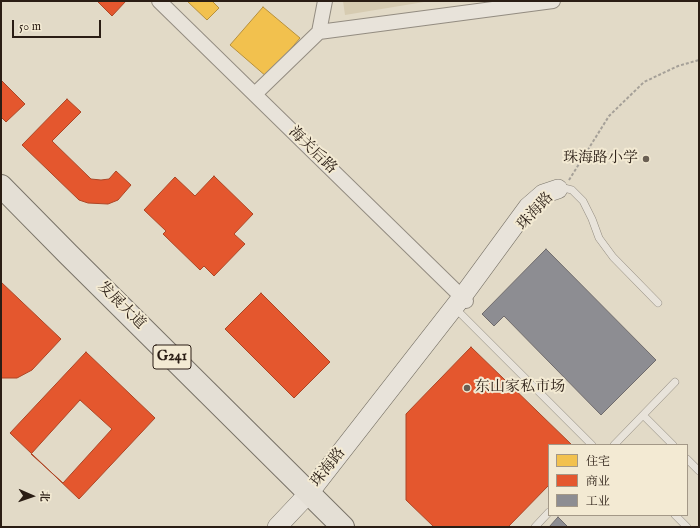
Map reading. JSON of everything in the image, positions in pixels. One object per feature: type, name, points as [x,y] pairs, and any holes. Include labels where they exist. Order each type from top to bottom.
[{"type":"highway","name":"发展大道","points":[[1,186],[307,501],[324,527]]},
{"type":"highway","name":"发展大道","points":[[1,206],[58,264],[307,501],[343,527]]},
{"type":"main road","name":"珠海路","points":[[287,527],[532,212],[561,189]]},
{"type":"main road","name":"珠海路","points":[[277,527],[307,501]]},
{"type":"street","name":"海关后路","points":[[159,1],[255,94],[462,303]]},
{"type":"street","points":[[255,94],[318,32],[324,1]]},
{"type":"street","points":[[318,32],[552,1]]},
{"type":"lane","points":[[561,189],[572,190],[583,201],[599,238],[613,257],[658,303]]},
{"type":"lane","points":[[462,303],[591,444]]},
{"type":"lane","points":[[615,444],[675,382]]},
{"type":"lane","points":[[643,415],[672,444]]},
{"type":"lane","points":[[688,460],[699,471]]},
{"type":"lane","points":[[535,527],[548,513]]},
{"type":"lane","points":[[675,516],[687,527]]},
{"type":"path","points":[[561,189],[609,116],[644,82],[678,66],[699,60]]},
{"type":"shaded area","points":[[343,1],[430,1],[345,15]]},
{"type":"building: 住宅","points":[[187,1],[212,1],[219,8],[207,20]]},
{"type":"building: 住宅","points":[[263,7],[300,38],[267,77],[230,45]]},
{"type":"building: 商业","points":[[97,1],[126,1],[112,16]]},
{"type":"building: 商业","points":[[1,80],[25,104],[6,122],[1,117]]},
{"type":"building: 商业","points":[[67,99],[81,112],[52,141],[91,179],[109,179],[116,171],[131,185],[118,200],[108,204],[88,203],[79,200],[22,145]]},
{"type":"building: 商业","points":[[214,176],[253,214],[234,234],[245,244],[214,276],[204,266],[200,270],[163,234],[166,231],[144,210],[175,177],[195,196]]},
{"type":"building: 商业","points":[[1,282],[61,339],[32,370],[17,378],[1,378]]},
{"type":"building: 商业","points":[[261,293],[330,362],[294,398],[225,329]]},
{"type":"building: 商业","name":"东山家私市场","points":[[471,347],[571,444],[548,444],[548,486],[508,527],[434,527],[406,500],[406,414]]},
{"type":"building: 商业","points":[[86,352],[155,418],[79,499],[10,433]]},
{"type":"building: 商业","points":[[80,400],[112,429],[63,483],[31,454]]},
{"type":"building: 工业","points":[[546,249],[656,360],[601,415],[504,316],[494,326],[482,314]]},
{"type":"building: 工业","points":[[558,517],[568,527],[549,527]]},
{"type":"place","name":"珠海路小学","points":[[646,159]]},
{"type":"place","name":"东山家私市场","points":[[467,388]]}]
